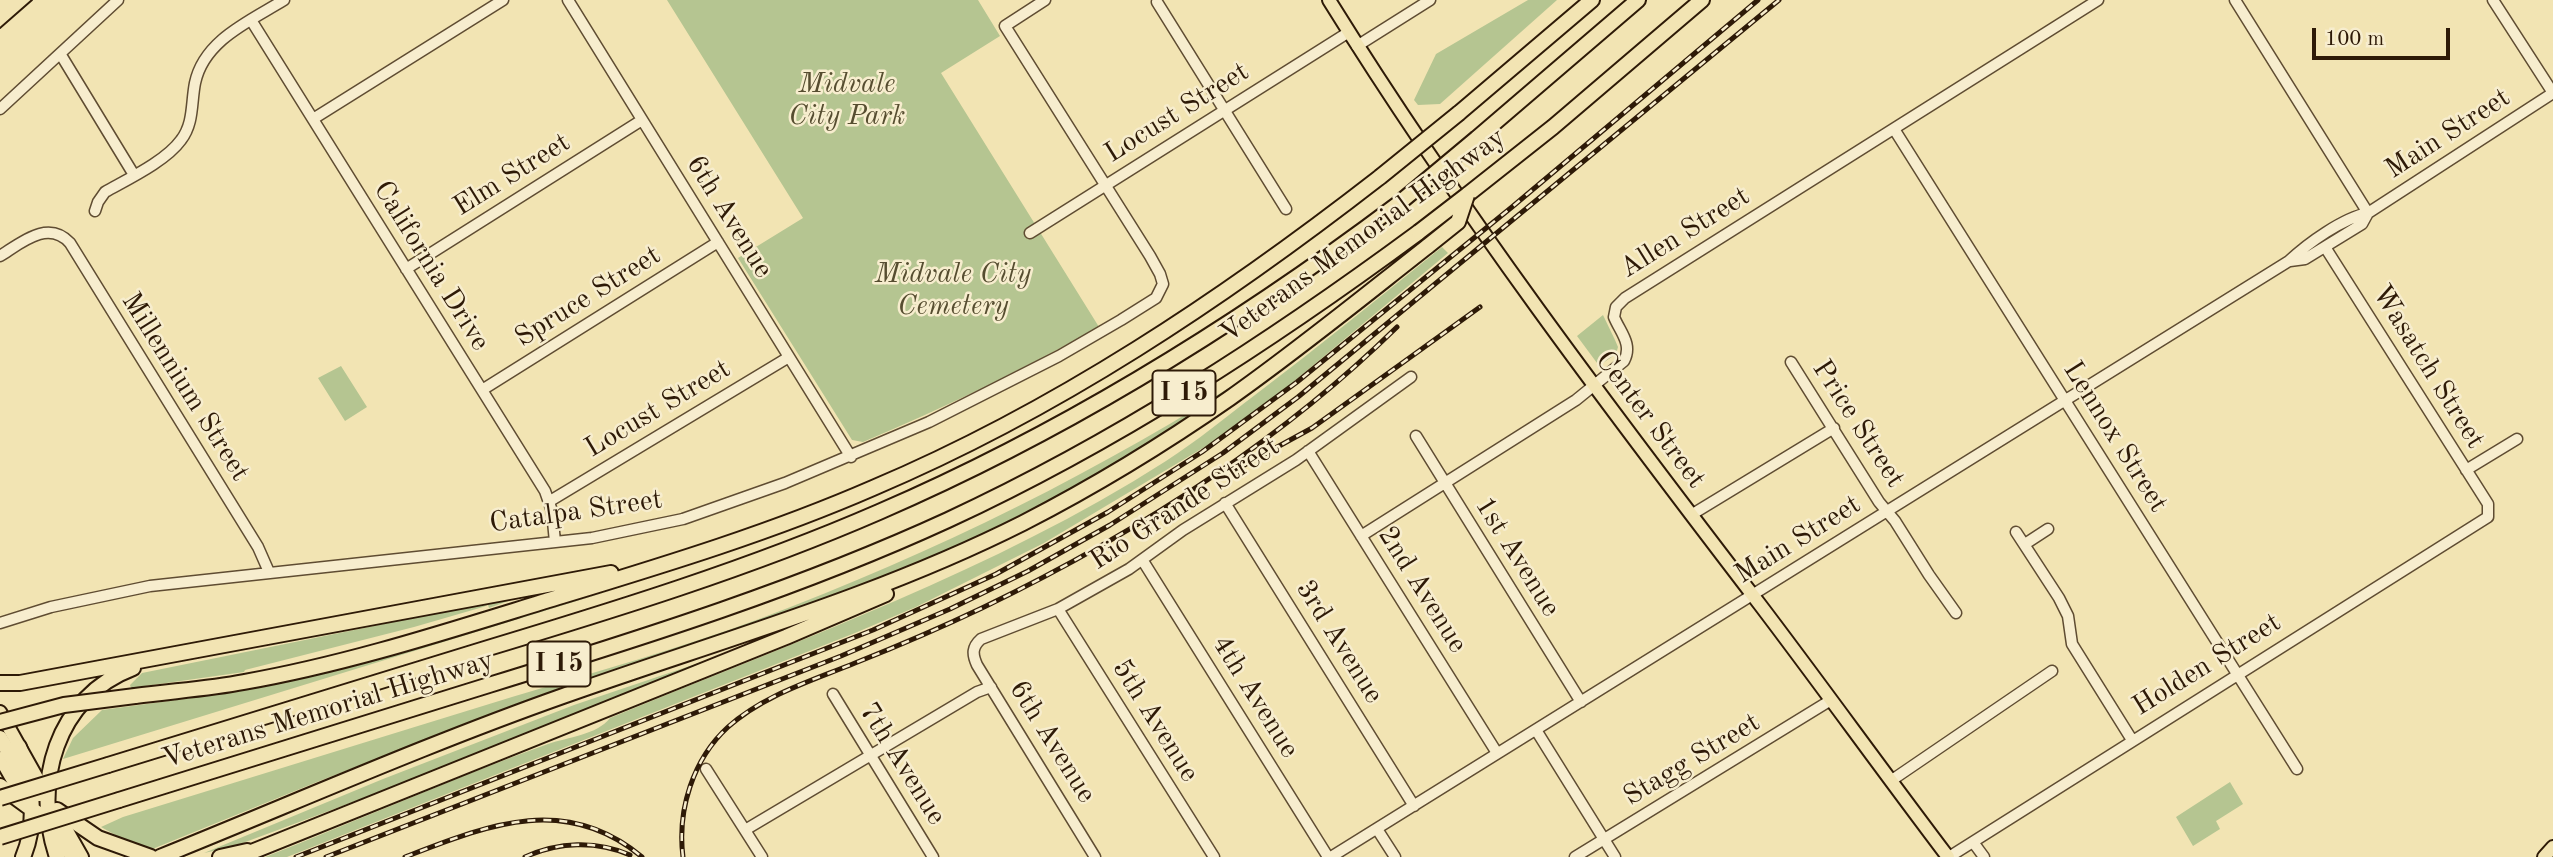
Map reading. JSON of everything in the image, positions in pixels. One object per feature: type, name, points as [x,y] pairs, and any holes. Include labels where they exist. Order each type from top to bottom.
[{"type":"highway","points":[[0,722],[64,705],[243,682],[356,656],[498,616],[724,545],[873,488],[967,445],[1055,398],[1185,320],[1380,177],[1592,0]]},
{"type":"highway","name":"Veterans Memorial Highway","points":[[0,798],[617,609],[728,571],[878,513],[1017,446],[1104,399],[1273,294],[1398,204],[1638,0]]},
{"type":"highway","name":"Veterans Memorial Highway","points":[[0,837],[618,646],[774,593],[897,542],[1042,473],[1166,404],[1289,326],[1419,232],[1553,127],[1702,0]]},
{"type":"highway","points":[[220,857],[246,854],[840,614],[962,559],[1155,448],[1229,399],[1458,222],[1466,195]]},
{"type":"highway","points":[[160,857],[564,695],[894,581],[1052,508]]},
{"type":"highway","points":[[0,683],[20,683],[518,592],[608,574],[724,545]]},
{"type":"highway","points":[[56,857],[49,825],[50,802],[55,749],[64,728],[77,708],[95,689],[111,678],[164,657]]},
{"type":"highway","points":[[0,738],[30,783],[50,802],[98,838],[151,857]]},
{"type":"highway","points":[[19,747],[30,783],[28,844],[23,857]]},
{"type":"highway","points":[[0,786],[49,825],[73,857]]},
{"type":"main road","name":"Center Street","points":[[1329,0],[1448,180],[1593,387],[1948,857]]},
{"type":"main road","points":[[0,712],[82,857]]},
{"type":"main road","points":[[0,758],[56,857]]},
{"type":"main road","points":[[2544,857],[2553,847]]},
{"type":"street","points":[[0,109],[118,0]]},
{"type":"street","points":[[95,212],[105,192],[169,153],[181,141],[191,117],[195,85],[206,55],[228,35],[284,0]]},
{"type":"street","points":[[313,119],[503,0]]},
{"type":"street","name":"6th Avenue","points":[[568,0],[851,457]]},
{"type":"street","points":[[1045,0],[1005,26],[1105,186]]},
{"type":"street","points":[[1357,46],[1430,0]]},
{"type":"street","name":"Allen Street","points":[[1361,536],[1593,387],[1623,361],[1627,353],[1627,343],[1614,317],[1621,300],[2098,0]]},
{"type":"street","points":[[2235,0],[2368,213]]},
{"type":"street","points":[[2493,0],[2553,93]]},
{"type":"street","points":[[1157,2],[1286,209]]},
{"type":"street","name":"California Drive","points":[[251,20],[550,500],[555,542]]},
{"type":"street","name":"Locust Street","points":[[1030,233],[1349,32]]},
{"type":"street","points":[[61,55],[134,174]]},
{"type":"street","name":"Main Street","points":[[1330,857],[2289,261],[2301,250],[2357,215],[2368,213],[2553,93]]},
{"type":"street","name":"Elm Street","points":[[406,268],[642,120]]},
{"type":"street","name":"Lennox Street","points":[[1894,129],[2297,769]]},
{"type":"street","name":"Catalpa Street","points":[[0,623],[51,607],[140,588],[617,535],[736,502],[851,457],[1035,369],[1156,298],[1163,284],[1160,274],[1105,186]]},
{"type":"street","name":"Main Street","points":[[2289,261],[2305,259],[2325,247],[2362,224],[2368,213]]},
{"type":"street","name":"Millennium Street","points":[[0,256],[38,233],[55,232],[65,237],[258,547],[269,572]]},
{"type":"street","name":"Spruce Street","points":[[482,390],[718,242]]},
{"type":"street","name":"Wasatch Street","points":[[2325,247],[2466,470],[2489,512]]},
{"type":"street","name":"Locust Street","points":[[550,500],[789,356]]},
{"type":"street","name":"Price Street","points":[[1791,362],[1879,502],[1888,511],[1956,613]]},
{"type":"street","name":"Rio Grande Street","points":[[973,650],[981,639],[1058,609],[1143,561],[1183,530],[1308,451],[1411,377]]},
{"type":"street","points":[[1691,515],[1834,428]]},
{"type":"street","name":"1st Avenue","points":[[1416,436],[1581,702]]},
{"type":"street","points":[[2466,470],[2517,439]]},
{"type":"street","name":"2nd Avenue","points":[[1308,451],[1497,754]]},
{"type":"street","name":"3rd Avenue","points":[[1225,503],[1414,806]]},
{"type":"street","name":"Holden Street","points":[[1948,857],[2484,520],[2489,512]]},
{"type":"street","points":[[2025,544],[2048,530]]},
{"type":"street","points":[[2016,532],[2064,607],[2072,644],[2132,740]]},
{"type":"street","name":"4th Avenue","points":[[1143,561],[1330,857]]},
{"type":"street","name":"5th Avenue","points":[[1058,609],[1214,857]]},
{"type":"street","name":"6th Avenue","points":[[973,650],[974,658],[991,687],[1096,857]]},
{"type":"street","points":[[1892,780],[2052,671]]},
{"type":"street","points":[[745,830],[977,692],[991,687]]},
{"type":"street","name":"7th Avenue","points":[[833,694],[933,857]]},
{"type":"street","name":"Stagg Street","points":[[1575,857],[1831,700]]},
{"type":"street","points":[[1535,730],[1615,857]]},
{"type":"street","points":[[706,769],[762,857]]},
{"type":"street","points":[[1377,829],[1395,857]]},
{"type":"street","points":[[1973,842],[1984,857]]},
{"type":"green space","points":[[667,0],[978,0],[1000,36],[941,73],[1099,327],[923,416],[863,442],[852,440],[738,258],[803,218]]},
{"type":"green space","points":[[1528,0],[1557,0],[1440,104],[1418,105],[1414,100],[1436,54]]},
{"type":"green space","points":[[1442,247],[1448,253],[1286,388],[1208,445],[1044,543],[916,607],[855,633],[287,857],[265,857],[512,757],[590,732],[610,718],[894,602],[1033,537],[1100,500],[1189,445]]},
{"type":"green space","points":[[1603,315],[1618,347],[1616,354],[1603,363],[1597,363],[1577,336]]},
{"type":"green space","points":[[341,366],[367,407],[345,421],[318,378]]},
{"type":"green space","points":[[1260,368],[1200,413],[1110,469],[1004,526],[879,582],[560,688],[150,850],[128,842],[101,827],[123,817],[729,630],[825,593],[953,537],[1079,475]]},
{"type":"green space","points":[[619,588],[63,759],[73,738],[102,710],[235,692],[359,665]]},
{"type":"green space","points":[[522,596],[489,608],[488,605],[244,672],[131,688],[130,685],[142,673]]},
{"type":"green space","points":[[746,647],[388,789],[232,847],[204,853],[383,779],[574,705]]},
{"type":"green space","points":[[2230,782],[2243,804],[2216,821],[2220,829],[2193,846],[2176,817]]},
{"type":"tram line","points":[[0,28],[32,0]]},
{"type":"railway","points":[[296,857],[873,630],[996,574],[1108,512],[1202,452],[1297,382],[1512,207],[1758,0]]},
{"type":"railway","points":[[326,857],[841,656],[950,609],[1028,571],[1110,525],[1223,453],[1298,397],[1779,0]]},
{"type":"railway","points":[[1226,475],[1312,428],[1480,307]]},
{"type":"railway","points":[[683,857],[683,821],[690,786],[705,754],[728,727],[742,716],[772,697],[982,608],[1038,580],[1147,518],[1201,484],[1303,410],[1397,327]]},
{"type":"railway","points":[[405,857],[466,834],[496,826],[555,820],[584,826],[613,837],[642,857]]},
{"type":"railway","points":[[525,857],[551,848],[577,845],[604,847],[630,855]]},
{"type":"park label","name":"Midvale City Park","points":[[847,101]]},
{"type":"park label","name":"Midvale City Cemetery","points":[[953,291]]}]
